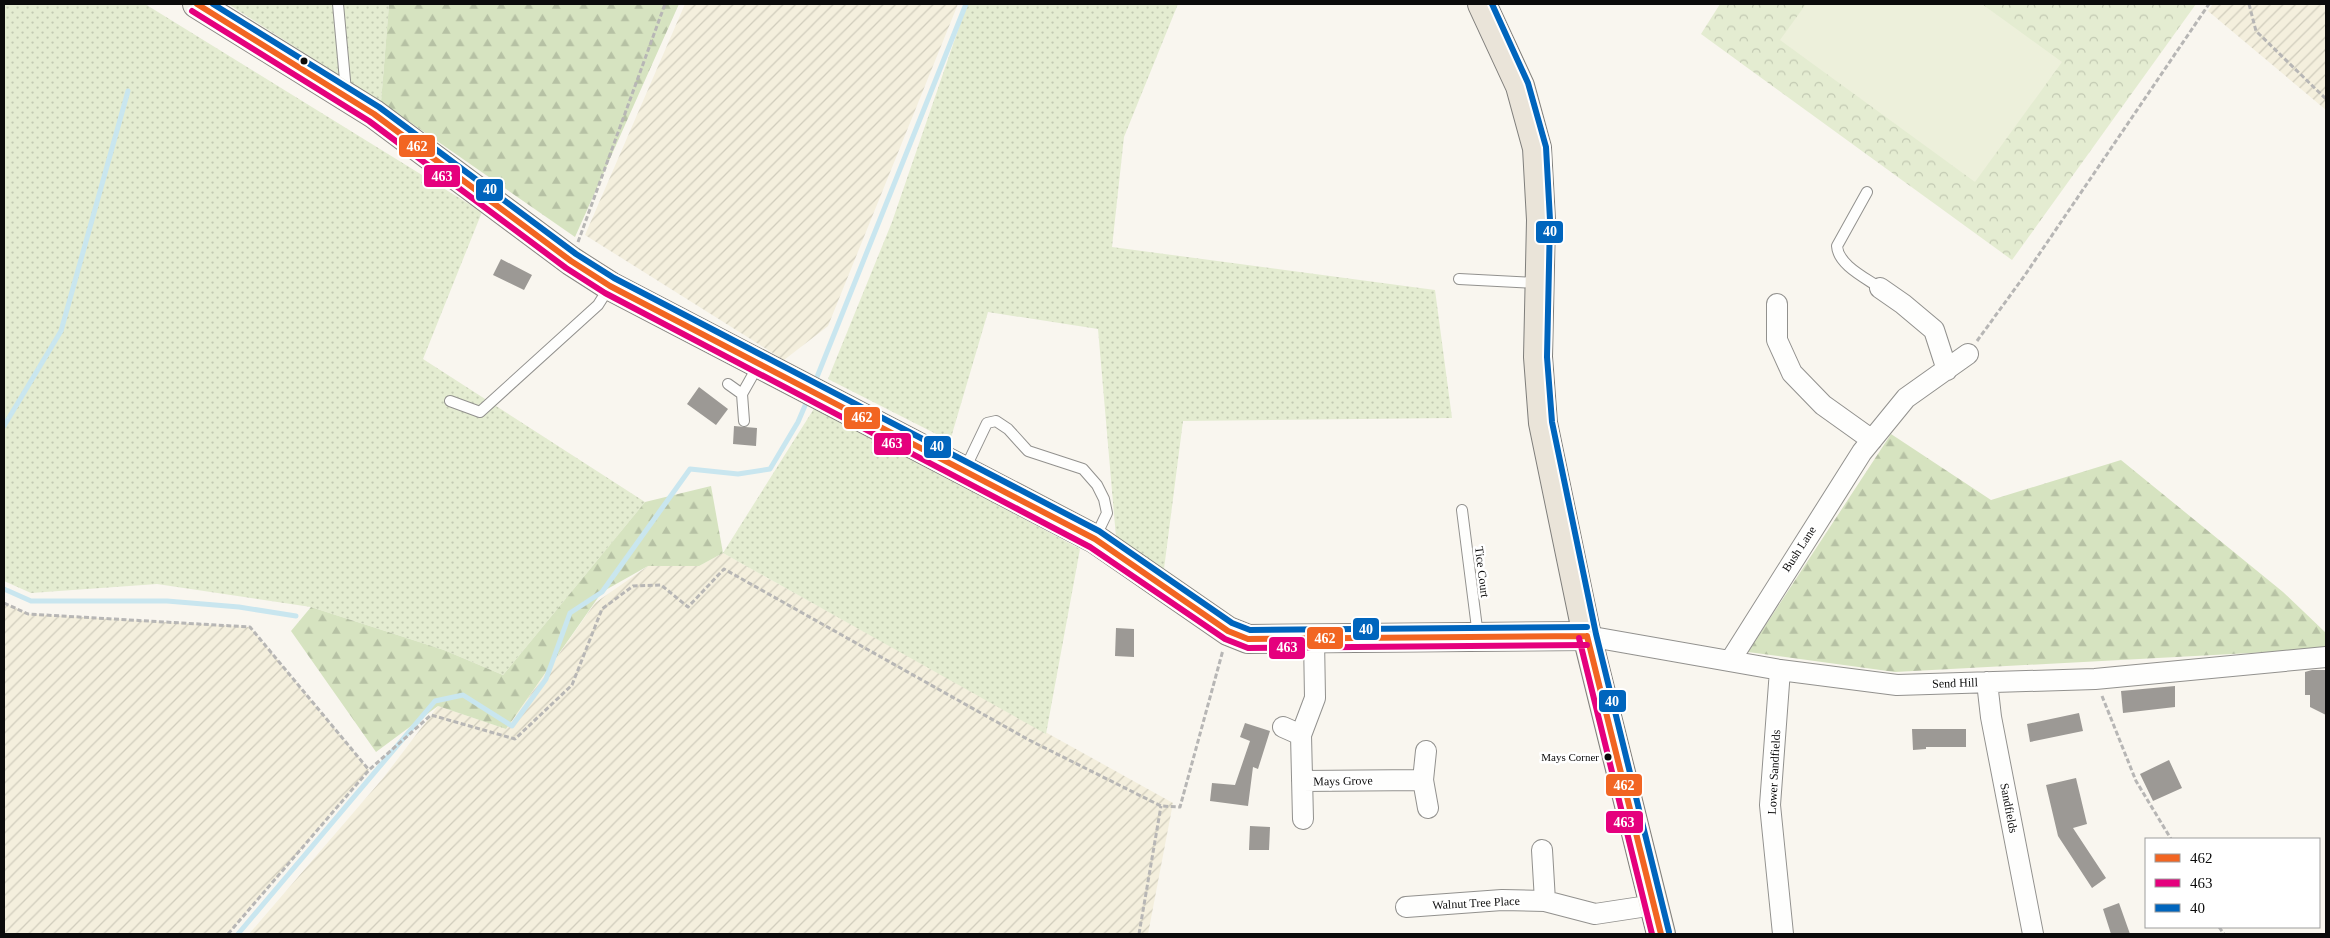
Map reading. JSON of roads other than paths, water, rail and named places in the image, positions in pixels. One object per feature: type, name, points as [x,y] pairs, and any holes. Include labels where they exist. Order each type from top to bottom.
[{"type":"main road","points":[[197,4],[374,114],[571,261],[610,286],[1095,538],[1228,631],[1248,639],[1587,636]]},
{"type":"main road","points":[[1482,4],[1520,86],[1537,148],[1541,220],[1538,357],[1543,424],[1587,636],[1661,934]]},
{"type":"street","points":[[1880,288],[1904,304],[1934,330],[1947,370]]},
{"type":"street","points":[[1778,304],[1777,340],[1792,372],[1824,405],[1872,440]]},
{"type":"street","name":"Bush Lane","points":[[1730,661],[1800,548],[1872,440],[1906,398],[1968,354]]},
{"type":"street","name":"Send Hill","points":[[1587,636],[1780,670],[1897,685],[2095,679],[2326,657]]},
{"type":"street","points":[[1302,781],[1292,731],[1315,698],[1314,639]]},
{"type":"street","name":"Lower Sandfields","points":[[1780,670],[1770,805],[1783,934]]},
{"type":"street","name":"Sandfields","points":[[1987,682],[2033,934]]},
{"type":"street","points":[[1426,751],[1423,780],[1428,808]]},
{"type":"street","name":"Mays Grove","points":[[1303,820],[1302,781],[1423,780]]},
{"type":"street","points":[[1542,850],[1545,901]]},
{"type":"street","name":"Walnut Tree Place","points":[[1406,907],[1502,900],[1545,901],[1595,914],[1654,905]]},
{"type":"lane","points":[[338,4],[346,97]]},
{"type":"lane","points":[[1868,192],[1837,246],[1837,253],[1847,264],[1880,288]]},
{"type":"lane","points":[[1459,279],[1540,283]]},
{"type":"lane","points":[[450,401],[480,412],[598,305],[610,286]]},
{"type":"lane","points":[[744,421],[742,394],[759,364]]},
{"type":"lane","points":[[728,384],[742,394]]},
{"type":"lane","points":[[964,470],[987,423],[996,421],[1008,429],[1028,451],[1083,469],[1097,485],[1104,499],[1107,513],[1095,538]]},
{"type":"lane","name":"Tice Court","points":[[1462,510],[1478,636]]},
{"type":"waterway","points":[[815,382],[966,4]]},
{"type":"waterway","points":[[4,426],[61,331],[128,91]]},
{"type":"waterway","points":[[238,934],[435,701],[463,695],[512,726],[546,679],[570,613],[602,592],[690,469],[738,474],[770,469],[798,422],[807,401]]},
{"type":"waterway","points":[[4,589],[31,601],[167,601],[239,607],[296,616]]},
{"type":"place","name":"Mays Corner","points":[[1608,757]]}]
